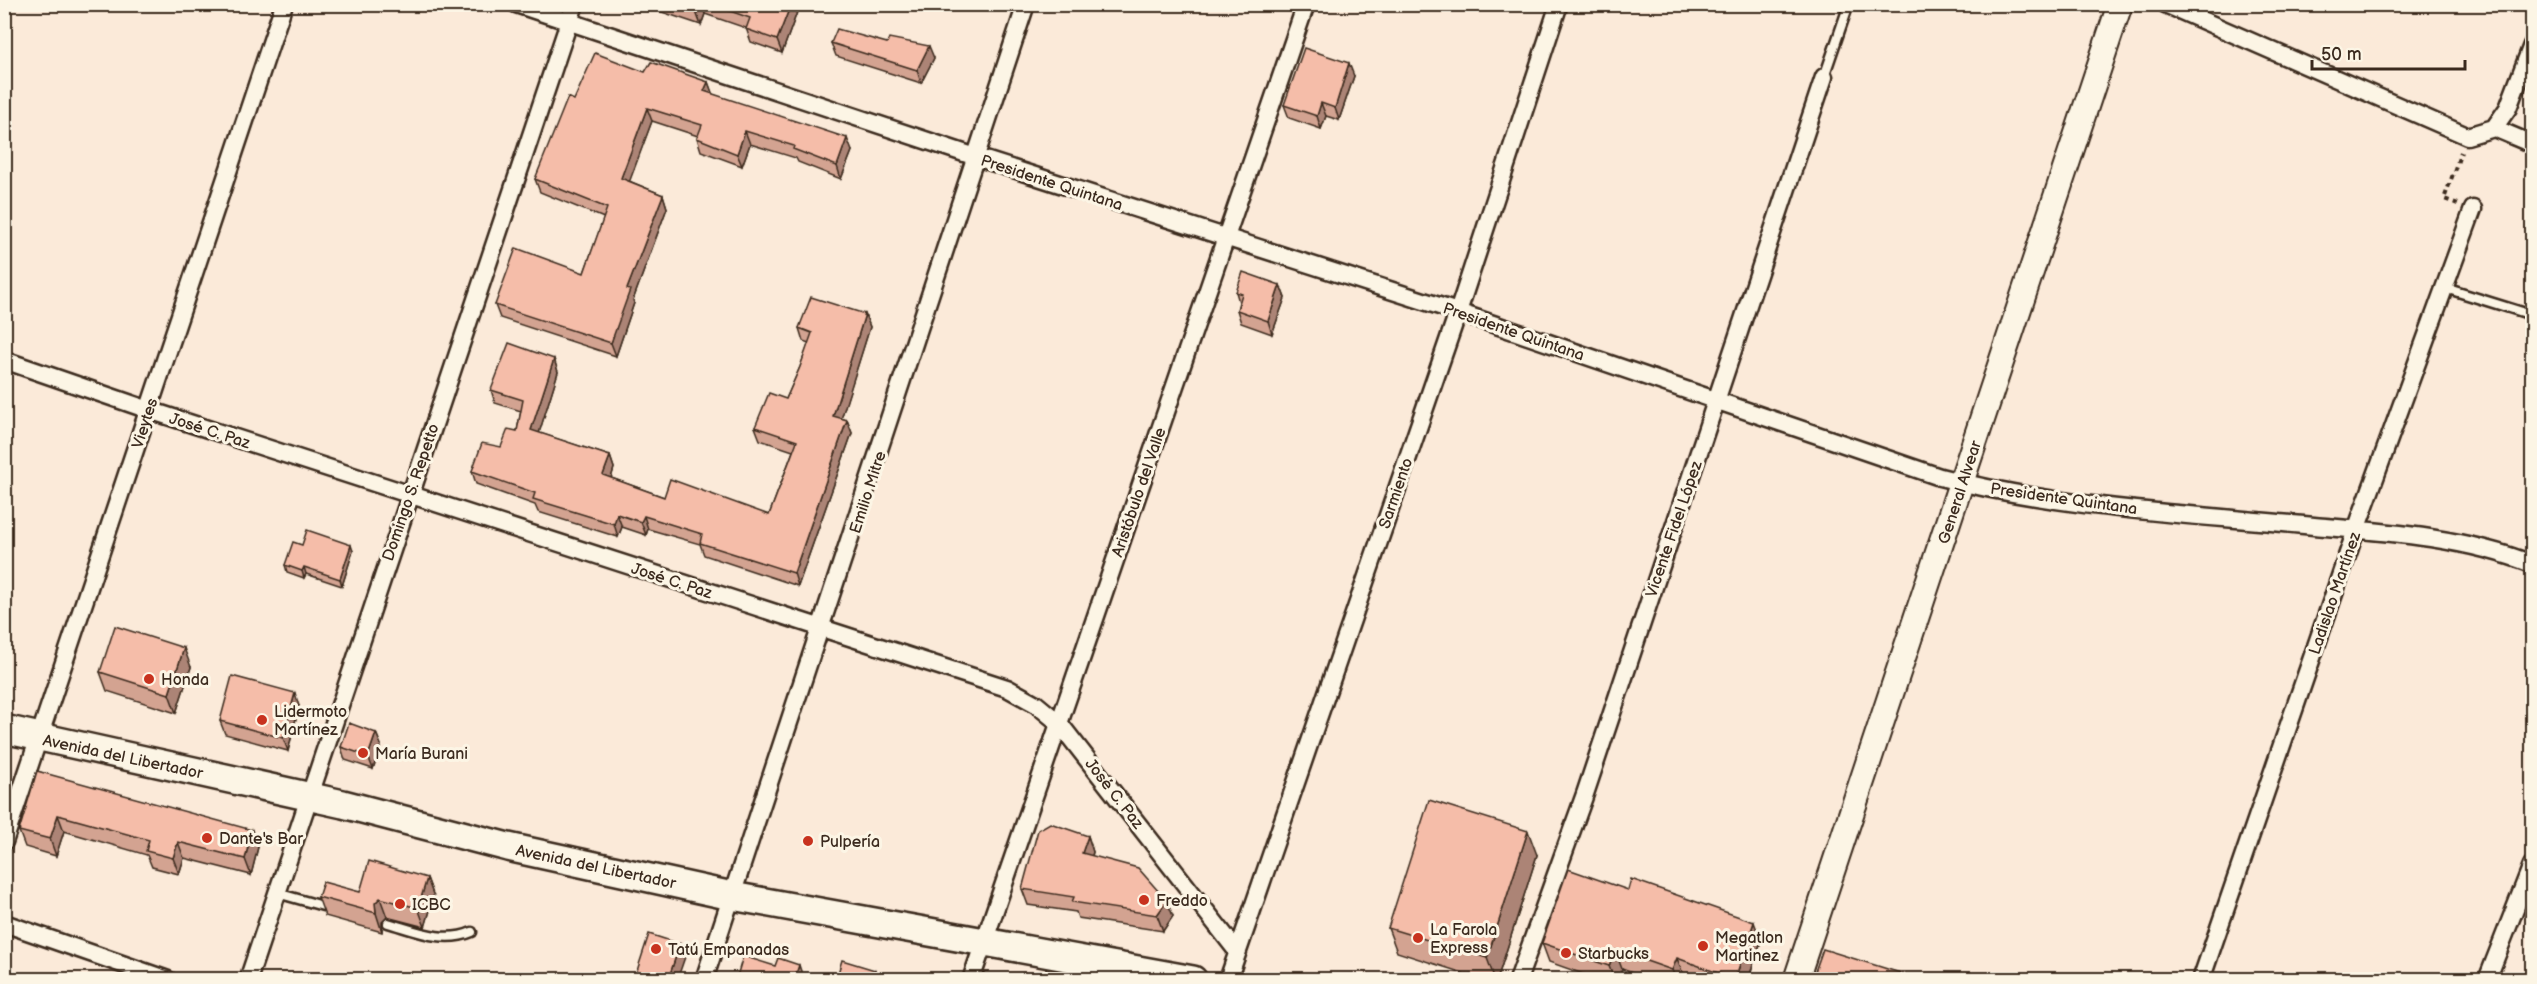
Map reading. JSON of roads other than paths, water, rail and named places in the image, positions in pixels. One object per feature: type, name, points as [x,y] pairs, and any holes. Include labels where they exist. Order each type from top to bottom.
[{"type":"main road","name":"Avenida del Libertador","points":[[4,729],[309,796],[508,847],[732,896],[984,940],[1119,973],[1194,980]]},
{"type":"street","name":"Vieytes","points":[[4,842],[284,4]]},
{"type":"street","name":"Presidente Quintana","points":[[516,4],[976,157],[1458,312],[1962,483],[2079,504],[2422,536],[2507,554],[2532,564]]},
{"type":"street","name":"Domingo S. Repetto","points":[[248,980],[575,4]]},
{"type":"street","name":"Emilio Mitre","points":[[704,980],[822,629],[1026,4]]},
{"type":"street","name":"Aristóbulo del Valle","points":[[971,980],[1306,4]]},
{"type":"street","name":"Sarmiento","points":[[1228,980],[1458,312],[1560,4]]},
{"type":"street","name":"General Alvear","points":[[1796,980],[2120,4]]},
{"type":"street","points":[[2165,4],[2467,136],[2494,128],[2508,108],[2532,45]]},
{"type":"street","name":"Vicente Fidel López","points":[[1518,980],[1585,794],[1824,77]]},
{"type":"street","points":[[2494,128],[2532,144]]},
{"type":"street","name":"Ladislao Martínez","points":[[2201,980],[2356,530],[2473,209]]},
{"type":"street","name":"José C. Paz","points":[[4,360],[149,410],[1006,688],[1036,704],[1059,723],[1237,951]]},
{"type":"street","points":[[2487,980],[2532,865]]},
{"type":"street","points":[[4,923],[168,980]]},
{"type":"lane","points":[[1824,77],[1849,4]]},
{"type":"lane","points":[[2445,288],[2532,315]]},
{"type":"lane","points":[[277,893],[323,906]]},
{"type":"lane","points":[[388,923],[446,938],[460,937],[472,932]]},
{"type":"place","name":"Honda","points":[[149,679]]},
{"type":"place","name":"Lidermoto Martínez","points":[[262,720]]},
{"type":"place","name":"María Burani","points":[[363,753]]},
{"type":"place","name":"Dante's Bar","points":[[207,838]]},
{"type":"place","name":"Pulpería","points":[[808,841]]},
{"type":"place","name":"Freddo","points":[[1144,900]]},
{"type":"place","name":"ICBC","points":[[400,904]]},
{"type":"place","name":"La Farola Express","points":[[1418,938]]},
{"type":"place","name":"Megatlon Martinez","points":[[1703,946]]},
{"type":"place","name":"Tatú Empanadas","points":[[656,949]]},
{"type":"place","name":"Starbucks","points":[[1566,953]]}]
